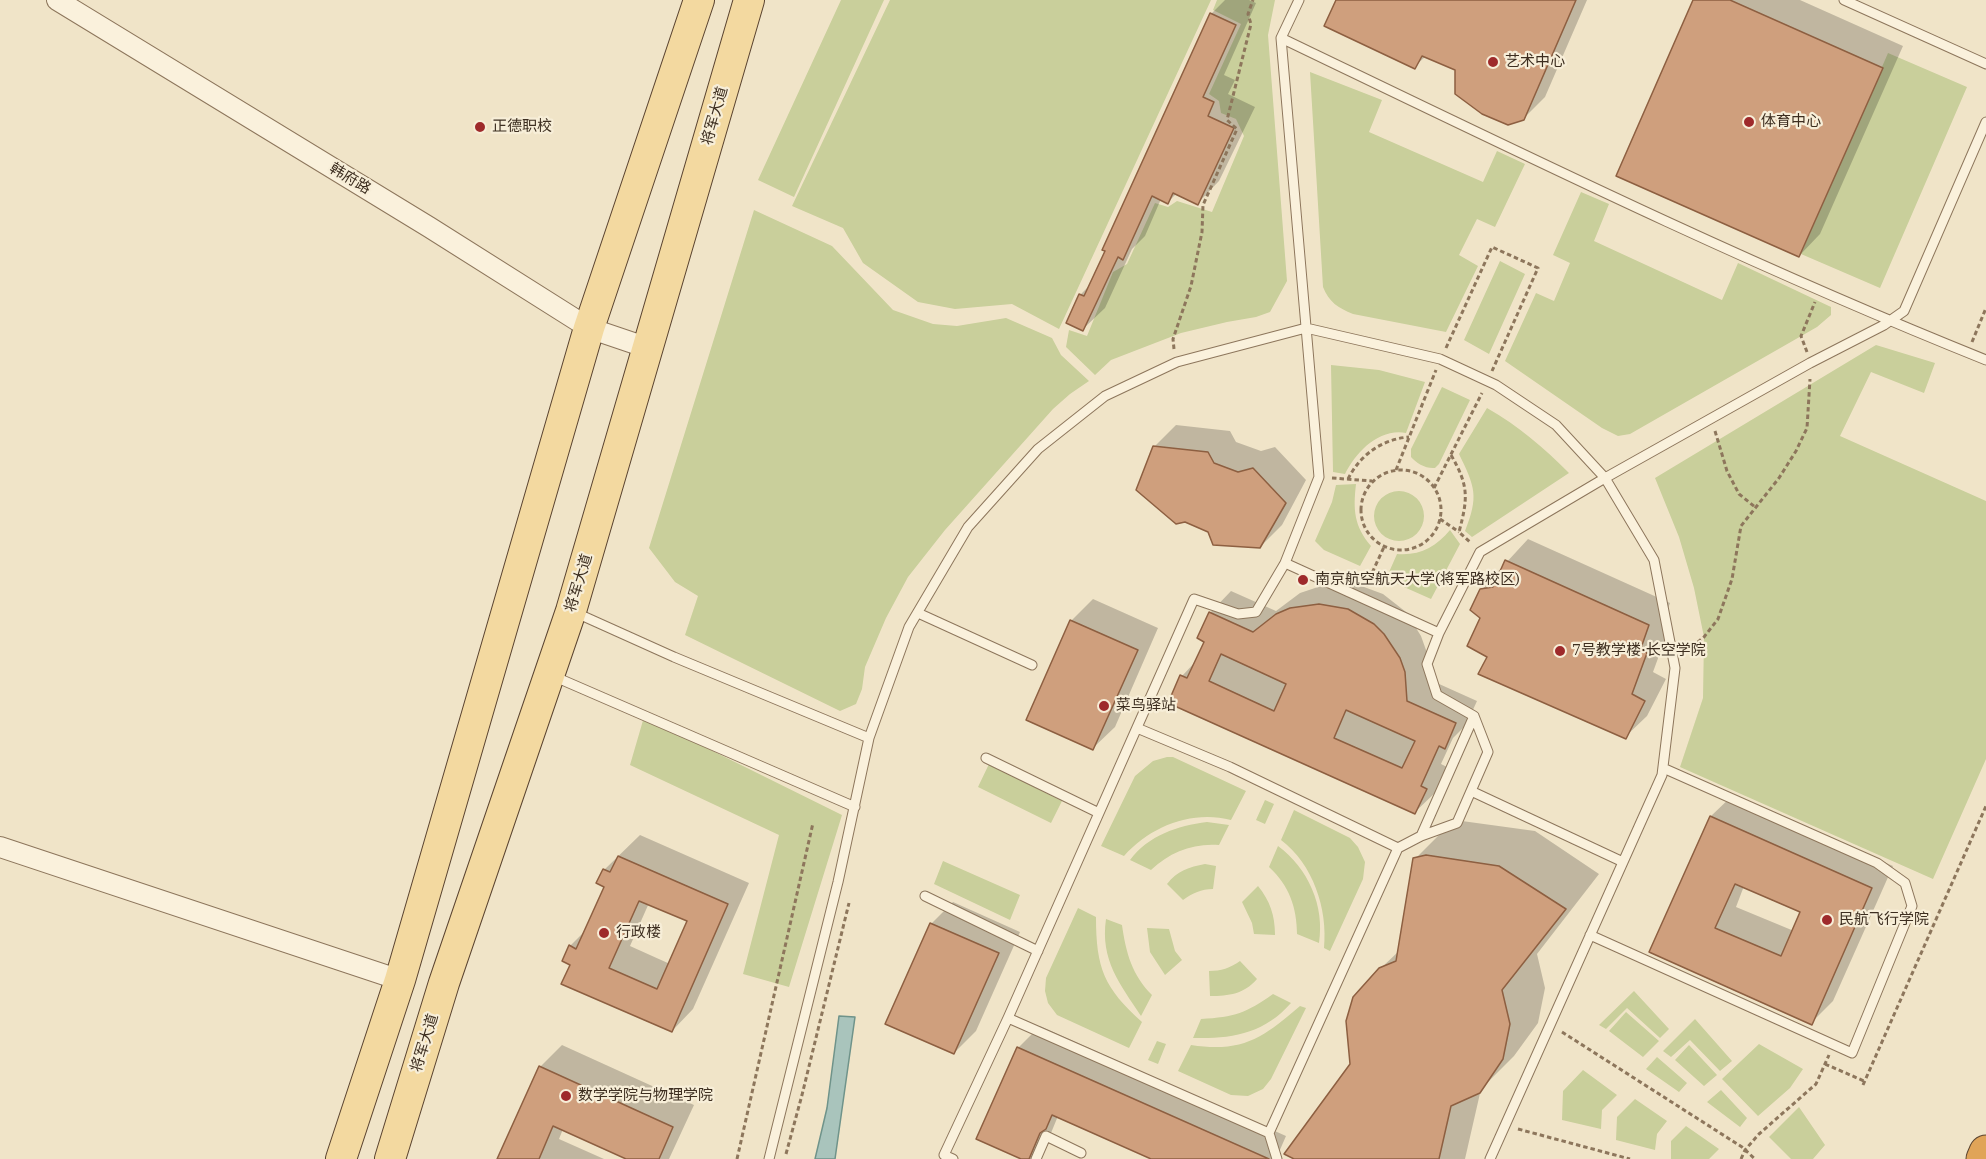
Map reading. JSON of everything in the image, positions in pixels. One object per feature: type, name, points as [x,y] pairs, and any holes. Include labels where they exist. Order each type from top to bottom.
[{"type":"highway","points":[[1983,1159],[1986,1152]]},
{"type":"main road","points":[[341,1159],[400,980],[589,328],[699,0]]},
{"type":"main road","name":"将军大道","points":[[390,1159],[444,983],[571,611],[749,0]]},
{"type":"street","name":"韩府路","points":[[57,0],[429,227],[589,328],[648,348]]},
{"type":"street","points":[[0,847],[400,980]]},
{"type":"lane","points":[[953,1159],[944,1155],[1008,1018],[1194,599],[1238,614],[1256,612],[1286,563],[1319,477],[1281,38],[1299,0]]},
{"type":"lane","points":[[1844,0],[1986,64]]},
{"type":"lane","points":[[1281,38],[1555,169],[1823,292],[1986,360]]},
{"type":"lane","points":[[1277,1159],[1269,1133],[1398,848],[1421,836],[1457,823],[1488,752],[1474,716],[1437,695],[1427,664],[1439,633],[1480,552],[1710,418],[1890,321],[1904,311],[1986,122]]},
{"type":"lane","points":[[769,1159],[838,882],[869,738],[909,627],[968,527],[1038,448],[1105,396],[1177,362],[1306,328],[1440,359],[1496,385],[1556,425],[1605,478],[1654,560],[1675,668],[1662,775],[1490,1159]]},
{"type":"lane","points":[[1286,563],[1439,633]]},
{"type":"lane","points":[[571,611],[674,657],[869,738]]},
{"type":"lane","points":[[918,613],[1032,665]]},
{"type":"lane","points":[[548,674],[855,807]]},
{"type":"lane","points":[[1421,836],[1474,716]]},
{"type":"lane","points":[[1137,728],[1230,767],[1398,848]]},
{"type":"lane","points":[[986,758],[1099,813]]},
{"type":"lane","points":[[1590,935],[1852,1053],[1912,906],[1905,883],[1877,863],[1663,768]]},
{"type":"lane","points":[[1471,791],[1623,862]]},
{"type":"lane","points":[[925,896],[1038,951]]},
{"type":"lane","points":[[1008,1018],[1269,1133]]},
{"type":"lane","points":[[1036,1159],[1047,1136],[1081,1153]]},
{"type":"path","points":[[1177,362],[1173,339],[1191,286],[1202,232],[1203,205],[1238,129],[1227,120],[1251,24],[1248,14],[1253,0]]},
{"type":"path","points":[[1673,657],[1683,655],[1704,637],[1718,619],[1732,579],[1741,526],[1779,478],[1796,452],[1807,428],[1811,393],[1810,363],[1801,336],[1816,300],[1823,292]]},
{"type":"path","points":[[1968,352],[1986,308]]},
{"type":"path","points":[[1710,418],[1727,471],[1739,494],[1755,507]]},
{"type":"path","points":[[1348,479],[1358,463],[1384,442],[1409,437]]},
{"type":"path","points":[[1451,455],[1466,489],[1466,508],[1459,532]]},
{"type":"path","points":[[1396,470],[1410,471],[1422,476],[1432,485],[1439,497],[1440,519],[1432,536],[1422,545],[1410,550],[1397,551],[1384,547],[1369,535],[1361,517],[1361,504],[1372,481],[1396,470]]},
{"type":"path","points":[[1319,477],[1372,481]]},
{"type":"path","points":[[1440,519],[1459,532],[1480,552]]},
{"type":"path","points":[[1360,598],[1384,547]]},
{"type":"path","points":[[1825,1064],[1864,1083],[1986,806]]},
{"type":"path","points":[[737,1159],[813,823]]},
{"type":"path","points":[[784,1159],[849,903]]},
{"type":"path","points":[[1550,1024],[1745,1149],[1755,1159]]},
{"type":"path","points":[[1741,1159],[1745,1149],[1776,1117],[1816,1084],[1833,1045]]},
{"type":"path","points":[[1504,1125],[1629,1159]]},
{"type":"green space","points":[[841,0],[884,0],[794,197],[758,180]]},
{"type":"green space","points":[[890,0],[1211,0],[1059,329],[1012,304],[955,309],[918,302],[863,263],[843,228],[792,206]]},
{"type":"green space","points":[[1217,0],[1275,0],[1268,35],[1287,281],[1270,312],[1181,333],[1111,360],[1095,375],[1066,347],[1069,330],[1087,336],[1113,272],[1127,264],[1155,203],[1168,207],[1177,201],[1212,212],[1244,136],[1236,119],[1221,113],[1219,101],[1209,94],[1241,24],[1213,10]]},
{"type":"green space","points":[[1888,53],[1967,87],[1880,288],[1801,254]]},
{"type":"green space","points":[[1310,72],[1382,100],[1369,132],[1483,182],[1497,151],[1525,164],[1495,227],[1477,219],[1459,255],[1478,266],[1446,332],[1353,314],[1335,304],[1325,292]]},
{"type":"green space","points":[[1581,192],[1609,204],[1594,241],[1722,300],[1738,263],[1831,307],[1831,315],[1817,327],[1630,434],[1618,436],[1602,428],[1505,361],[1536,293],[1554,301],[1570,263],[1553,255]]},
{"type":"green space","points":[[754,210],[832,246],[893,310],[933,324],[957,326],[1006,318],[1052,338],[1061,355],[1089,381],[1053,409],[945,530],[908,577],[886,618],[865,667],[862,689],[856,704],[840,711],[685,635],[698,596],[675,582],[649,548]]},
{"type":"green space","points":[[1500,261],[1525,274],[1489,354],[1464,340]]},
{"type":"green space","points":[[1876,345],[1935,363],[1924,393],[1871,372],[1840,436],[1986,501],[1986,759],[1933,879],[1680,767],[1703,698],[1704,637],[1694,588],[1679,537],[1655,478]]},
{"type":"green space","points":[[1331,365],[1379,370],[1425,382],[1406,433],[1387,434],[1370,443],[1355,458],[1345,474],[1333,472]]},
{"type":"green space","points":[[1442,387],[1470,400],[1439,464],[1435,468],[1428,468],[1411,457],[1411,449]]},
{"type":"green space","points":[[1487,408],[1531,438],[1569,473],[1472,537],[1465,531],[1472,509],[1472,484],[1459,454]]},
{"type":"green space","points":[[1356,484],[1356,517],[1361,532],[1371,546],[1360,566],[1324,550],[1315,541],[1332,502],[1336,485]]},
{"type":"green space","points":[[1394,491],[1404,491],[1417,498],[1424,511],[1424,521],[1417,534],[1404,541],[1394,541],[1385,537],[1378,530],[1374,521],[1374,511],[1378,502],[1385,495]]},
{"type":"green space","points":[[1450,530],[1460,544],[1431,599],[1386,579],[1397,554],[1420,552],[1427,549]]},
{"type":"green space","points":[[644,717],[842,815],[789,987],[743,974],[779,835],[630,765]]},
{"type":"green space","points":[[1173,757],[1246,791],[1231,820],[1202,817],[1173,823],[1147,836],[1124,856],[1101,846],[1135,776],[1153,761]]},
{"type":"green space","points":[[989,764],[1062,801],[1051,823],[978,787]]},
{"type":"green space","points":[[1265,800],[1274,804],[1265,824],[1256,820]]},
{"type":"green space","points":[[1294,810],[1350,838],[1358,847],[1365,862],[1363,879],[1330,951],[1324,948],[1325,933],[1321,903],[1310,874],[1292,850],[1281,840]]},
{"type":"green space","points":[[1207,822],[1229,825],[1219,845],[1182,850],[1166,858],[1151,870],[1130,860],[1146,844],[1164,833]]},
{"type":"green space","points":[[1278,846],[1298,865],[1312,889],[1319,915],[1319,943],[1297,934],[1293,906],[1287,889],[1269,867]]},
{"type":"green space","points":[[943,861],[1020,895],[1010,920],[934,884]]},
{"type":"green space","points":[[1205,864],[1216,866],[1213,889],[1197,892],[1183,900],[1167,884],[1184,870]]},
{"type":"green space","points":[[1258,886],[1271,909],[1275,935],[1254,934],[1252,923],[1242,902]]},
{"type":"green space","points":[[1078,908],[1096,917],[1098,950],[1105,976],[1119,998],[1142,1022],[1129,1048],[1057,1015],[1048,1003],[1045,991],[1046,978]]},
{"type":"green space","points":[[1106,919],[1122,925],[1131,963],[1139,980],[1152,995],[1141,1016],[1113,971],[1106,947]]},
{"type":"green space","points":[[1147,928],[1169,929],[1175,951],[1182,960],[1165,975],[1150,952]]},
{"type":"green space","points":[[1240,961],[1257,979],[1247,988],[1236,993],[1210,996],[1209,971],[1225,969]]},
{"type":"green space","points":[[1634,991],[1669,1029],[1660,1038],[1627,1008],[1606,1029],[1599,1025]]},
{"type":"green space","points":[[1273,994],[1291,1003],[1270,1022],[1234,1036],[1193,1038],[1201,1019],[1240,1013]]},
{"type":"green space","points":[[1300,1006],[1306,1008],[1271,1079],[1263,1089],[1248,1096],[1231,1095],[1178,1071],[1191,1045],[1224,1047],[1238,1045],[1263,1035]]},
{"type":"green space","points":[[1626,1012],[1659,1041],[1643,1057],[1609,1031]]},
{"type":"green space","points":[[1695,1019],[1732,1061],[1720,1071],[1690,1040],[1671,1057],[1663,1051]]},
{"type":"green space","points":[[1157,1041],[1166,1044],[1158,1064],[1148,1060]]},
{"type":"green space","points":[[1759,1044],[1803,1069],[1790,1088],[1758,1116],[1722,1079]]},
{"type":"green space","points":[[1689,1045],[1717,1075],[1704,1086],[1675,1060]]},
{"type":"green space","points":[[1657,1057],[1687,1083],[1679,1092],[1646,1069]]},
{"type":"green space","points":[[1583,1070],[1617,1095],[1602,1110],[1601,1129],[1562,1120],[1563,1091]]},
{"type":"green space","points":[[1721,1090],[1747,1118],[1740,1127],[1707,1102]]},
{"type":"green space","points":[[1635,1099],[1667,1121],[1657,1134],[1655,1150],[1616,1140],[1617,1117]]},
{"type":"green space","points":[[1799,1107],[1825,1145],[1813,1159],[1791,1159],[1769,1137]]},
{"type":"green space","points":[[1686,1126],[1719,1149],[1709,1159],[1671,1159],[1671,1141]]},
{"type":"water","points":[[839,1016],[855,1017],[835,1159],[815,1159],[827,1108]]},
{"type":"building","name":"艺术中心","points":[[1336,0],[1576,0],[1524,120],[1508,125],[1482,114],[1455,94],[1455,70],[1422,56],[1415,69],[1324,26]]},
{"type":"building","name":"体育中心","points":[[1693,0],[1730,0],[1883,68],[1799,257],[1616,176]]},
{"type":"building","points":[[1210,13],[1236,25],[1203,97],[1214,102],[1208,116],[1234,128],[1198,205],[1173,193],[1168,204],[1152,196],[1123,260],[1118,257],[1083,331],[1066,323],[1079,294],[1084,296],[1105,251],[1102,250]]},
{"type":"building","points":[[1153,446],[1208,452],[1214,463],[1238,472],[1253,468],[1286,503],[1260,548],[1213,545],[1208,532],[1185,522],[1176,524],[1136,490]]},
{"type":"building","name":"7号教学楼·长空学院","points":[[1505,560],[1649,625],[1641,648],[1647,653],[1632,694],[1645,701],[1626,739],[1478,674],[1487,657],[1467,646],[1480,618],[1470,610],[1480,589],[1493,587]]},
{"type":"building","points":[[1319,604],[1348,609],[1374,624],[1384,634],[1400,658],[1405,672],[1407,701],[1456,723],[1445,749],[1439,746],[1421,786],[1427,789],[1415,814],[1168,703],[1180,675],[1187,678],[1204,642],[1197,638],[1209,612],[1253,632],[1276,614],[1290,608]],"holes":[[[1221,654],[1286,684],[1274,711],[1209,681]],[[1346,710],[1415,741],[1402,768],[1334,738]]]},
{"type":"building","points":[[1070,620],[1138,650],[1093,750],[1026,720]]},
{"type":"building","name":"民航飞行学院","points":[[1710,816],[1872,888],[1812,1025],[1649,952]],"holes":[[[1735,884],[1800,912],[1781,956],[1715,928]]]},
{"type":"building","points":[[1426,855],[1499,866],[1566,909],[1502,990],[1510,1024],[1503,1059],[1480,1093],[1451,1106],[1439,1159],[1294,1159],[1284,1154],[1350,1064],[1346,1021],[1353,997],[1379,968],[1396,961],[1413,858]]},
{"type":"building","name":"行政楼","points":[[618,856],[728,904],[672,1032],[561,984],[570,965],[562,961],[569,945],[576,949],[604,887],[596,883],[603,869],[610,872]],"holes":[[[639,901],[687,921],[657,989],[609,968]]]},
{"type":"building","points":[[930,923],[999,953],[954,1054],[885,1024]]},
{"type":"building","points":[[1017,1047],[1269,1159],[1151,1159],[1052,1115],[1046,1129],[1040,1133],[1029,1159],[1021,1159],[976,1139]]},
{"type":"building","name":"数学学院与物理学院","points":[[539,1066],[673,1127],[659,1159],[626,1159],[553,1126],[539,1159],[497,1159]]},
{"type":"place","name":"艺术中心","points":[[1493,62]]},
{"type":"place","name":"体育中心","points":[[1749,122]]},
{"type":"place","name":"正德职校","points":[[480,127]]},
{"type":"place","name":"南京航空航天大学(将军路校区)","points":[[1303,580]]},
{"type":"place","name":"7号教学楼·长空学院","points":[[1560,651]]},
{"type":"place","name":"菜鸟驿站","points":[[1104,706]]},
{"type":"place","name":"民航飞行学院","points":[[1827,920]]},
{"type":"place","name":"行政楼","points":[[604,933]]},
{"type":"place","name":"数学学院与物理学院","points":[[566,1096]]}]
